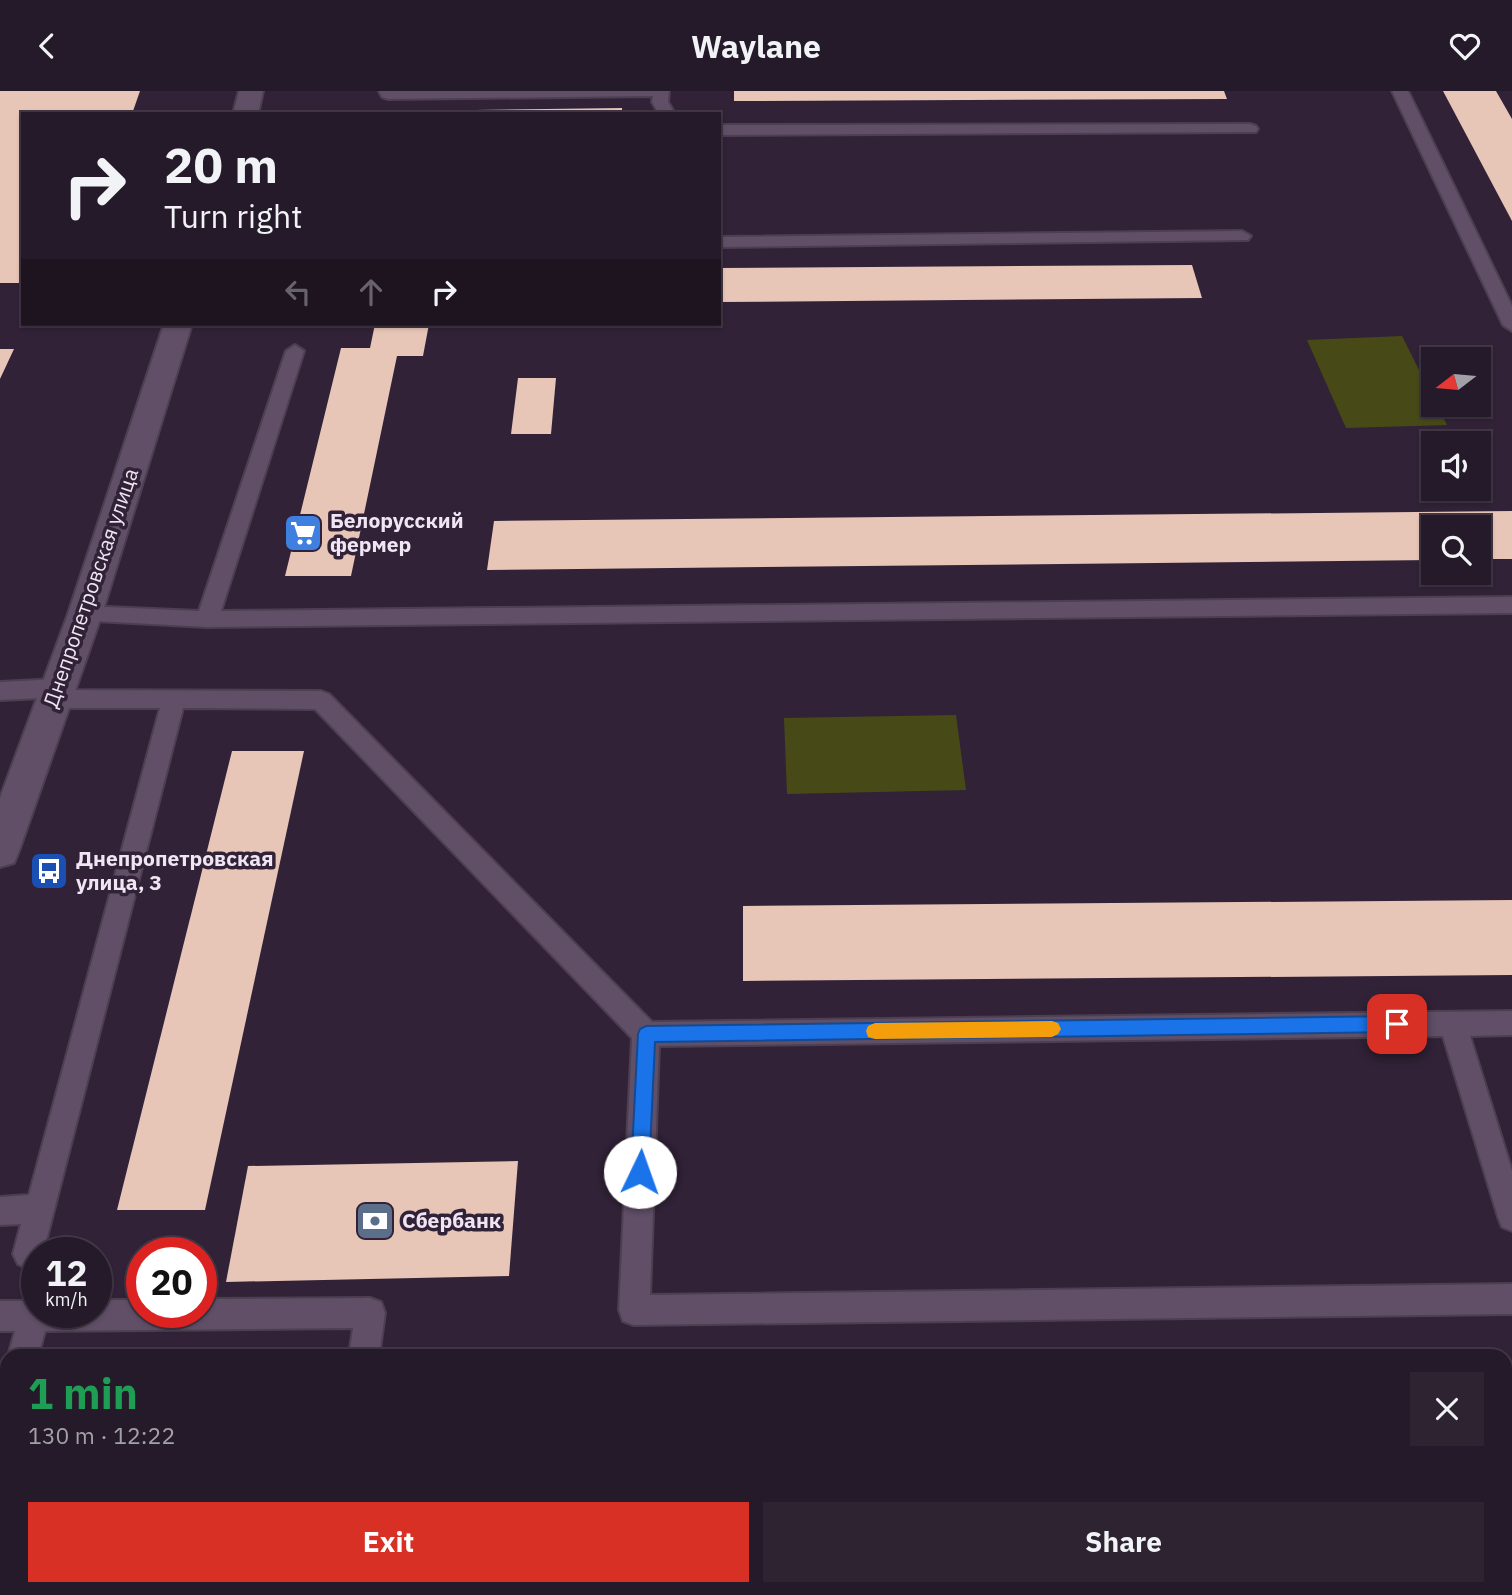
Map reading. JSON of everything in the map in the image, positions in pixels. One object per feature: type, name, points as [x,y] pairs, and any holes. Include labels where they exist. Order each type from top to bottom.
[{"type":"street","points":[[246,112],[251,91]]},
{"type":"street","name":"Днепропетровская улица","points":[[0,851],[85,614],[177,326]]},
{"type":"lane","points":[[387,98],[661,91],[660,102],[666,112]]},
{"type":"lane","points":[[1400,91],[1512,325]]},
{"type":"lane","points":[[721,130],[1250,129]]},
{"type":"lane","points":[[721,242],[1242,236]]},
{"type":"lane","points":[[207,619],[295,351]]},
{"type":"lane","points":[[85,614],[207,619],[1512,605]]},
{"type":"lane","points":[[0,691],[174,699],[321,700],[646,1034],[1512,1023]]},
{"type":"lane","points":[[33,1237],[174,699]]},
{"type":"lane","points":[[1452,1024],[1512,1217]]},
{"type":"lane","points":[[646,1034],[634,1310],[1512,1299]]},
{"type":"lane","points":[[0,1211],[40,1209]]},
{"type":"lane","points":[[112,1316],[370,1314],[365,1349]]},
{"type":"lane","points":[[0,1316],[21,1316]]},
{"type":"lane","points":[[25,1349],[31,1328]]},
{"type":"green space","points":[[1402,336],[1421,374],[1421,417],[1443,417],[1447,425],[1346,428],[1307,340]]},
{"type":"green space","points":[[956,715],[966,790],[787,794],[784,718]]},
{"type":"building","points":[[0,91],[140,91],[133,112],[21,112],[21,283],[0,283]]},
{"type":"building","points":[[734,91],[1224,91],[1227,99],[734,101]]},
{"type":"building","points":[[1443,91],[1496,91],[1512,119],[1512,221]]},
{"type":"building","points":[[622,108],[622,112],[407,111]]},
{"type":"building","points":[[1192,265],[1202,298],[721,302],[721,268]]},
{"type":"building","points":[[375,326],[429,326],[423,356],[397,356],[351,576],[285,576],[341,348],[370,348]]},
{"type":"building","points":[[0,349],[14,349],[0,379]]},
{"type":"building","points":[[518,378],[556,378],[551,434],[511,434]]},
{"type":"building","points":[[1512,511],[1512,559],[1491,559],[1491,515],[1421,515],[1421,560],[487,570],[494,521]]},
{"type":"building","points":[[232,751],[304,751],[205,1210],[117,1210]]},
{"type":"building","points":[[1512,900],[1512,975],[743,981],[743,906]]},
{"type":"building","name":"Сбербанк","points":[[518,1161],[509,1276],[226,1282],[248,1166]]},
{"type":"slow traffic","points":[[875,1031],[1052,1029]]},
{"type":"place","name":"Белорусский фермер","points":[[303,533]]},
{"type":"place","name":"Днепропетровская улица, 3","points":[[49,871]]},
{"type":"place","name":"Сбербанк","points":[[375,1221]]},
{"type":"route","points":[[640,1172],[646,1034],[1397,1024]]}]
